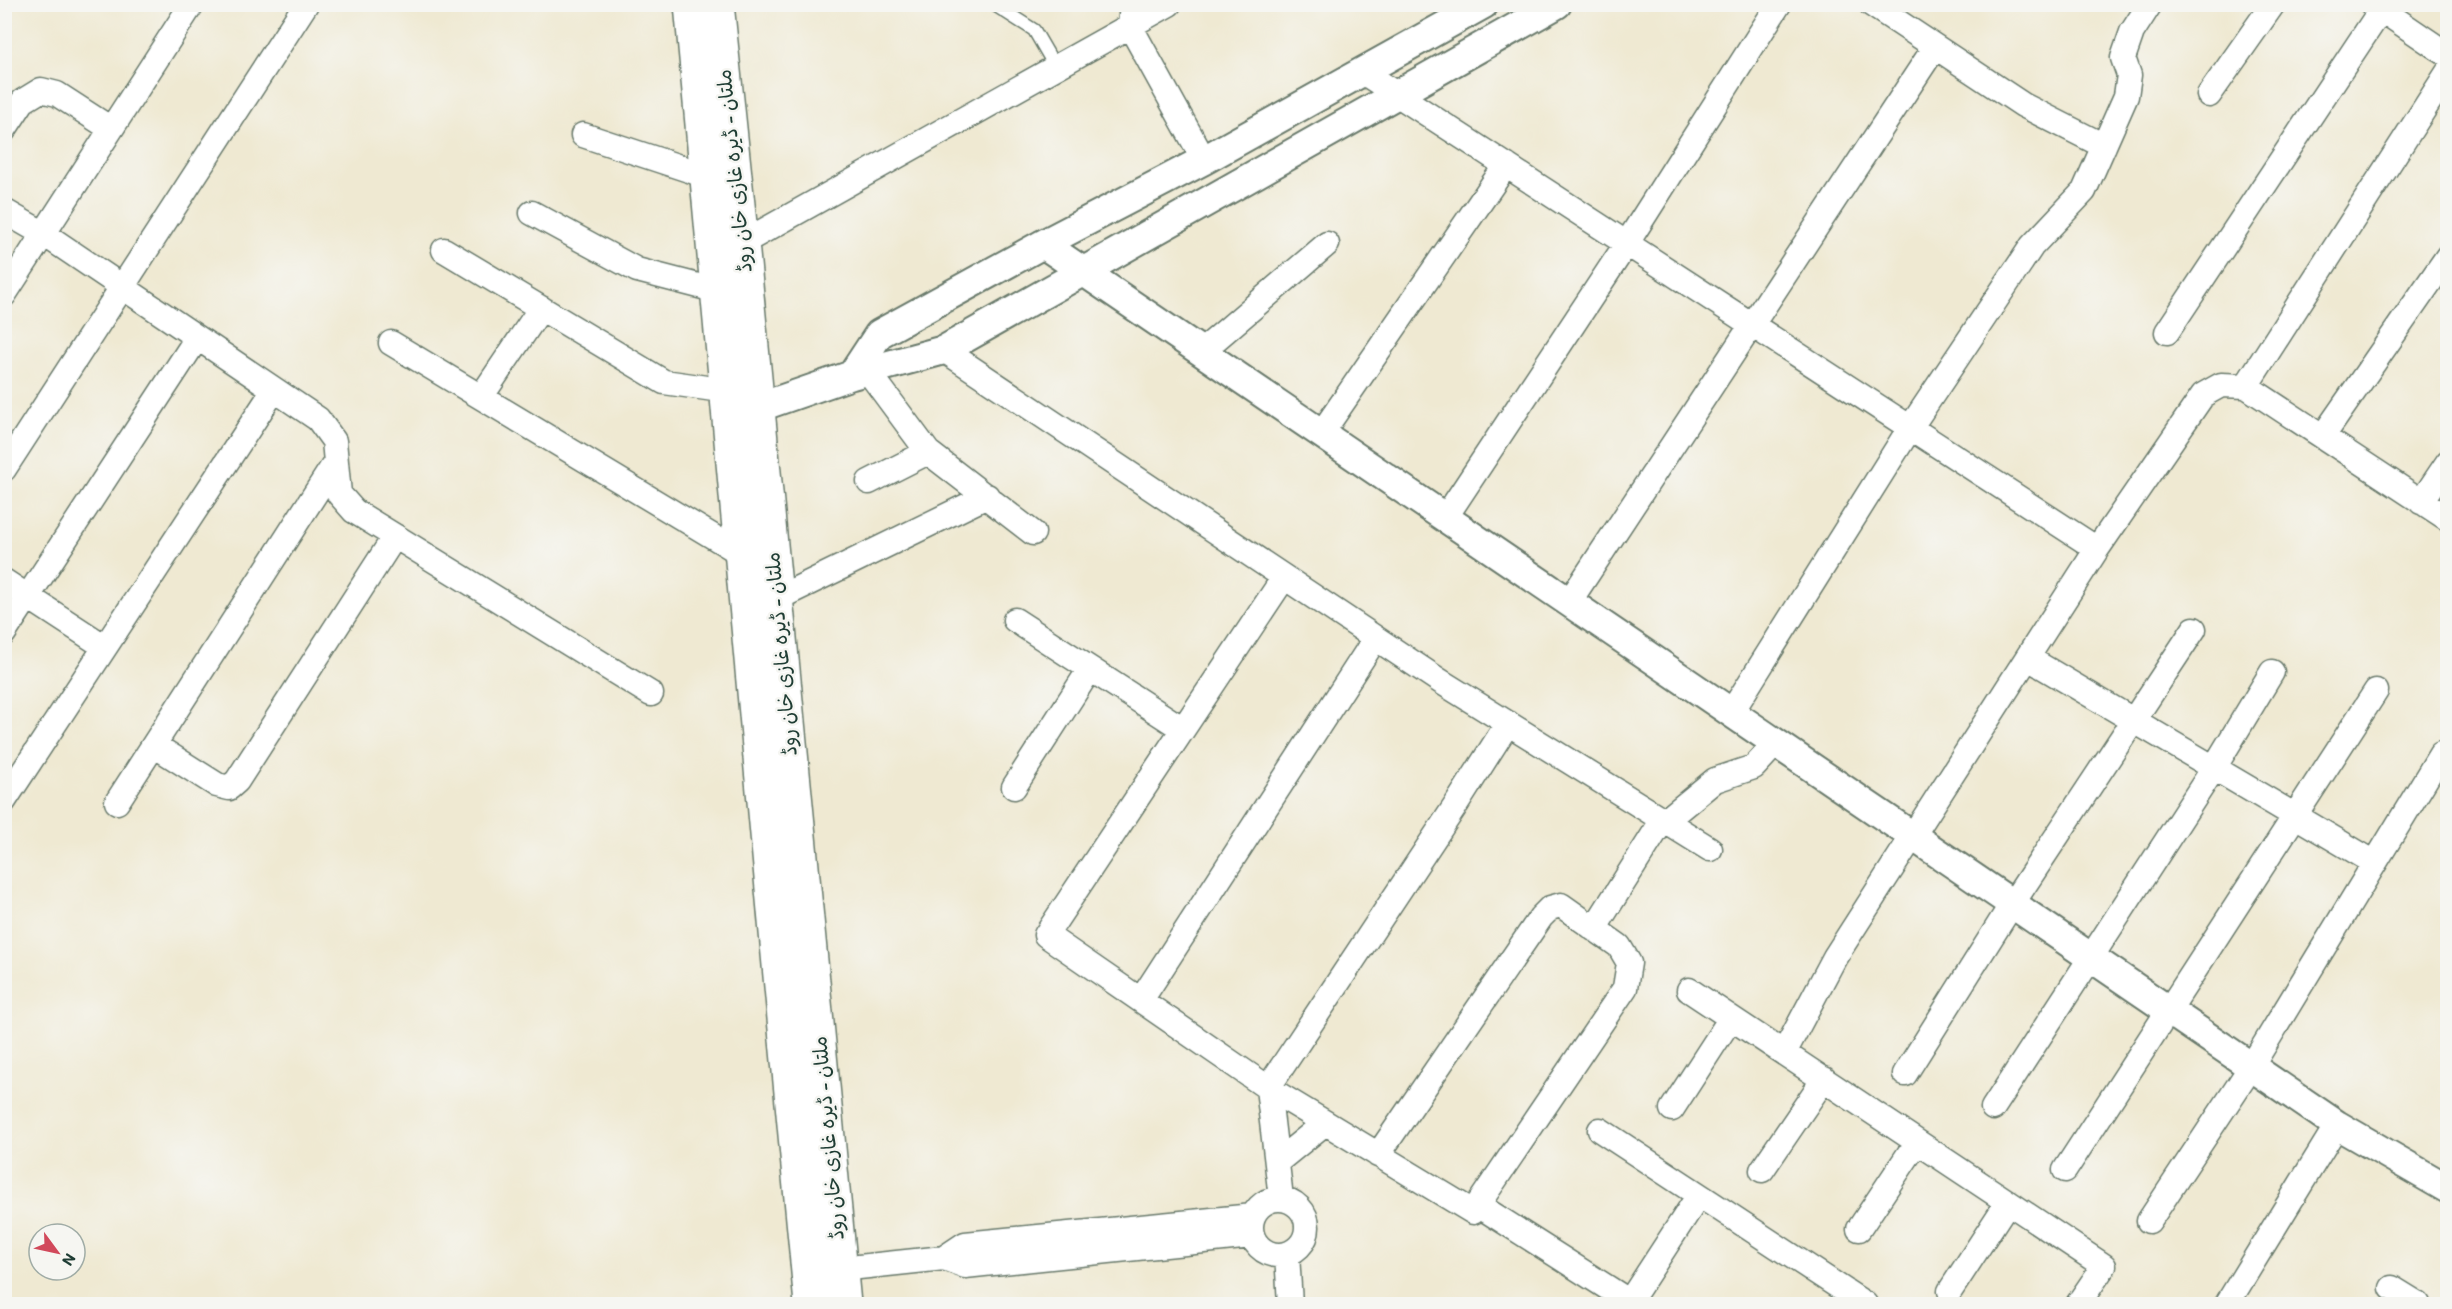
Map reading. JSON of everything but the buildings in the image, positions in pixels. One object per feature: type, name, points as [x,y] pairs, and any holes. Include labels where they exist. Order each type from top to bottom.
[{"type":"highway","name":"ملتان - ڈیرہ غازی خان روڈ","points":[[691,4],[811,1305]]},
{"type":"highway","name":"ملتان - ڈیرہ غازی خان روڈ","points":[[717,4],[844,1305]]},
{"type":"highway","points":[[793,1118],[825,1114]]},
{"type":"street","points":[[4,295],[192,4]]},
{"type":"street","points":[[4,469],[306,4]]},
{"type":"street","points":[[742,243],[1056,68],[1131,15],[1169,4]]},
{"type":"street","points":[[860,373],[879,334],[1364,73],[1484,4]]},
{"type":"street","points":[[758,408],[860,373],[944,350],[1557,4]]},
{"type":"street","points":[[1445,518],[1627,243],[1779,4]]},
{"type":"street","points":[[1871,4],[2023,105],[2104,146]]},
{"type":"street","points":[[1731,712],[1910,428],[2032,246],[2084,191],[2126,96],[2129,75],[2123,58],[2132,32],[2150,4]]},
{"type":"street","points":[[2209,95],[2274,4]]},
{"type":"street","points":[[2168,332],[2380,6],[2448,55]]},
{"type":"street","points":[[1131,15],[1204,160]]},
{"type":"street","points":[[1569,602],[1935,47]]},
{"type":"street","points":[[2247,386],[2448,72]]},
{"type":"street","points":[[1364,73],[2097,549]]},
{"type":"street","points":[[4,130],[23,101],[41,90],[57,94],[111,129]]},
{"type":"street","points":[[583,135],[707,176]]},
{"type":"street","points":[[1321,434],[1506,165]]},
{"type":"street","points":[[4,211],[44,234],[318,419],[334,441],[339,494],[354,511],[651,694]]},
{"type":"street","points":[[531,213],[637,270],[718,291]]},
{"type":"street","points":[[1043,244],[2337,1125],[2448,1189]]},
{"type":"street","points":[[1201,352],[1327,244]]},
{"type":"street","points":[[444,250],[664,382],[728,391]]},
{"type":"street","points":[[2323,436],[2438,289],[2448,255]]},
{"type":"street","points":[[481,397],[541,308]]},
{"type":"street","points":[[4,633],[197,338]]},
{"type":"street","points":[[391,343],[742,554]]},
{"type":"street","points":[[944,350],[1283,579],[1710,849]]},
{"type":"street","points":[[860,373],[928,452],[1033,533]]},
{"type":"street","points":[[1784,1053],[1835,957],[2097,549],[2203,394],[2221,385],[2247,386],[2448,519]]},
{"type":"street","points":[[4,801],[274,390]]},
{"type":"street","points":[[869,482],[928,452]]},
{"type":"street","points":[[2421,502],[2448,462]]},
{"type":"street","points":[[117,802],[335,463]]},
{"type":"street","points":[[776,598],[987,496]]},
{"type":"street","points":[[154,745],[217,785],[229,788],[237,781],[395,536]]},
{"type":"street","points":[[1283,579],[1046,935],[1268,1088],[1325,1123],[1378,1155],[1473,1212],[1625,988],[1629,963],[1619,946],[1561,906],[1550,908],[1541,917],[1378,1155]]},
{"type":"street","points":[[4,581],[105,647]]},
{"type":"street","points":[[1015,620],[1183,729]]},
{"type":"street","points":[[1905,1074],[2012,904],[2194,629]]},
{"type":"street","points":[[1141,1000],[1376,639]]},
{"type":"street","points":[[2028,658],[2374,862]]},
{"type":"street","points":[[1014,788],[1090,669]]},
{"type":"street","points":[[1993,1108],[2214,768],[2272,672]]},
{"type":"street","points":[[2065,1170],[2376,691]]},
{"type":"street","points":[[1281,1198],[1268,1088],[1450,815],[1508,723]]},
{"type":"street","points":[[1594,929],[1659,826],[1715,780],[1754,767],[1776,743]]},
{"type":"street","points":[[2149,1221],[2251,1067],[2441,754]]},
{"type":"street","points":[[1689,990],[2104,1266],[2078,1305]]},
{"type":"street","points":[[1672,1109],[1731,1018]]},
{"type":"street","points":[[1762,1170],[1824,1079]]},
{"type":"street","points":[[1277,1162],[1325,1123]]},
{"type":"street","points":[[2227,1305],[2337,1125]]},
{"type":"street","points":[[1600,1130],[1865,1305]]},
{"type":"street","points":[[1859,1229],[1917,1142]]},
{"type":"street","points":[[1478,1205],[1629,1303],[1699,1195]]},
{"type":"street","points":[[1281,1198],[1292,1201],[1301,1208],[1307,1218],[1308,1229],[1305,1240],[1297,1249],[1287,1254],[1276,1255],[1258,1246],[1252,1226],[1259,1206],[1269,1200],[1281,1198]]},
{"type":"street","points":[[1950,1291],[2008,1202]]},
{"type":"street","points":[[840,1269],[944,1258],[965,1266],[1252,1226]]},
{"type":"street","points":[[1287,1254],[1290,1305]]},
{"type":"street","points":[[2392,1288],[2418,1305]]},
{"type":"lane","points":[[993,4],[1034,30],[1056,68]]}]
